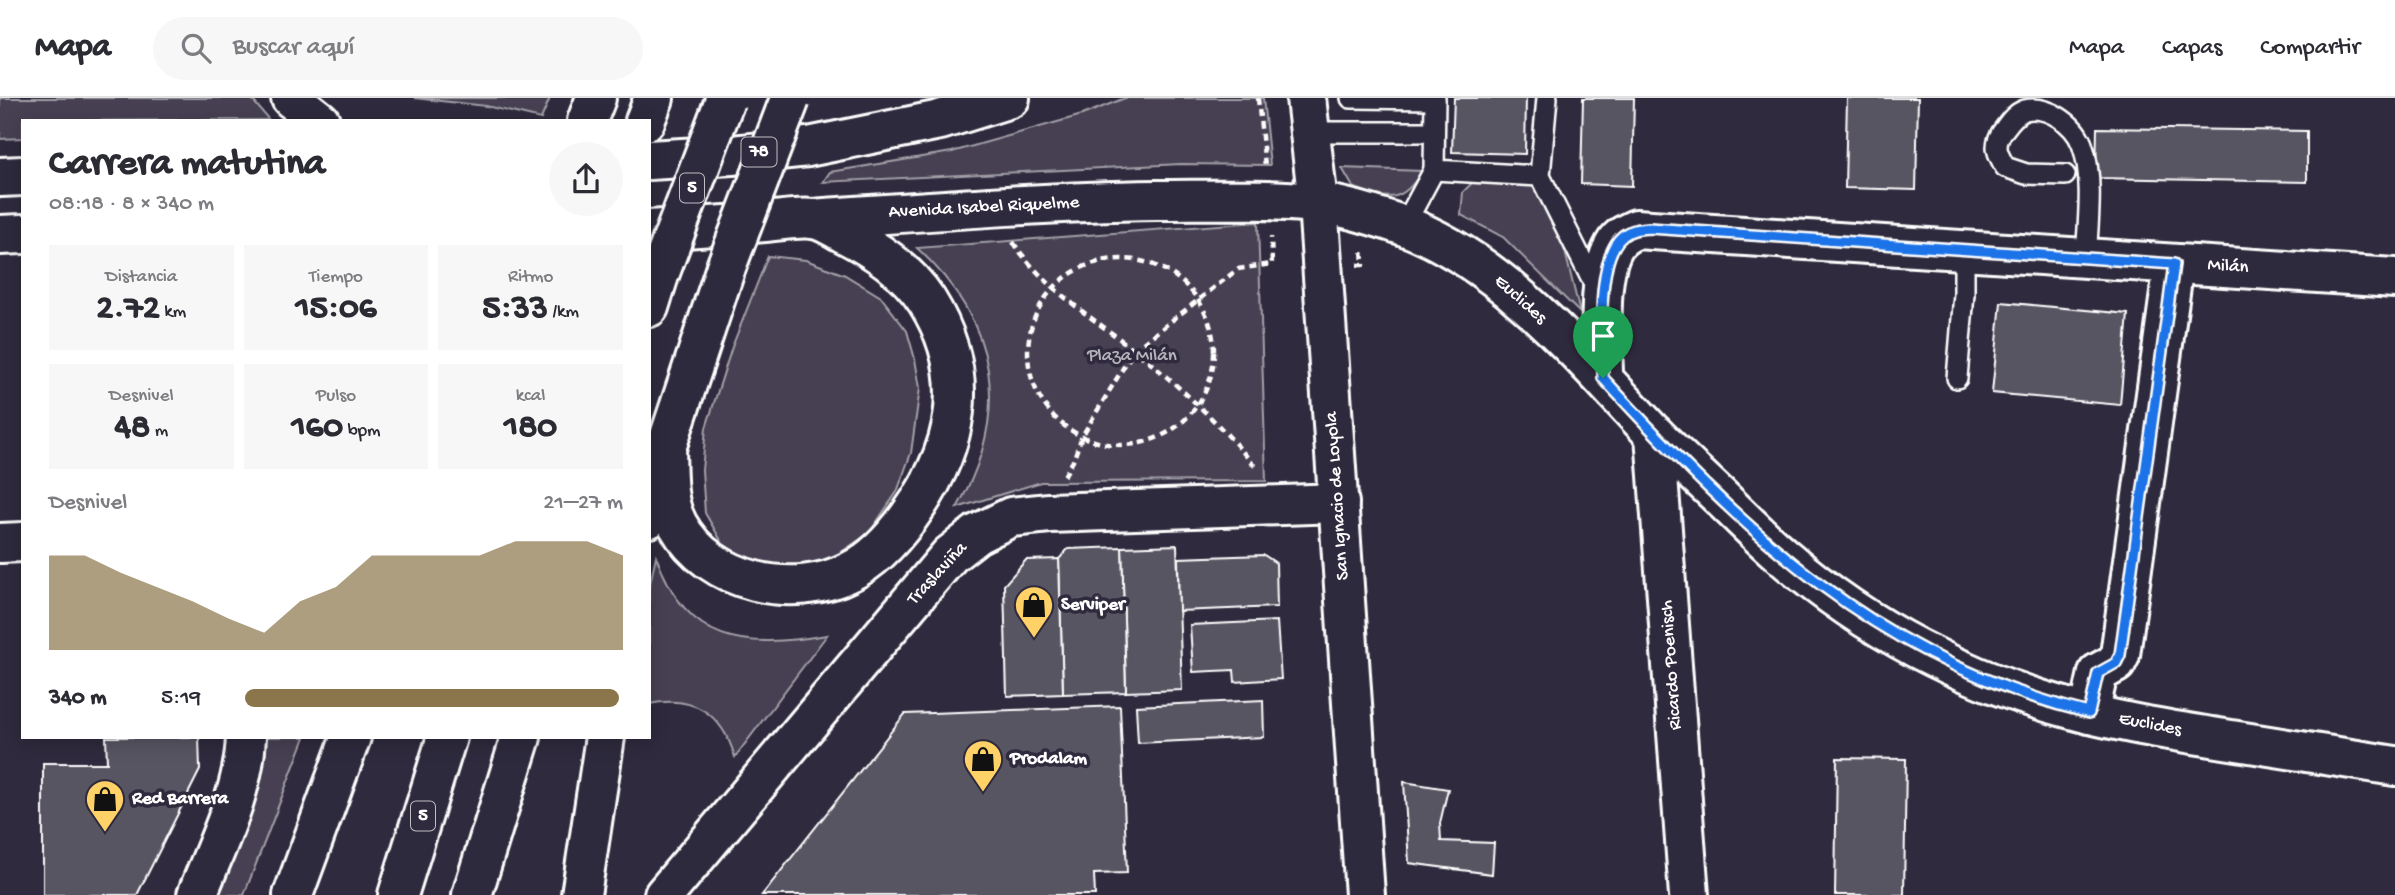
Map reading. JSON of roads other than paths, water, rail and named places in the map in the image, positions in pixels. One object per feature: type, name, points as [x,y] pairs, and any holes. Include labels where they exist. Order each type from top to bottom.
[{"type":"main road","points":[[291,98],[317,119]]},
{"type":"main road","name":"78","points":[[651,160],[808,147],[940,120],[1010,98]]},
{"type":"main road","name":"5","points":[[654,291],[725,99]]},
{"type":"main road","points":[[651,510],[666,447],[726,267],[790,99]]},
{"type":"main road","name":"San Ignacio de Loyola","points":[[1308,115],[1318,203],[1365,895]]},
{"type":"main road","points":[[0,177],[21,176]]},
{"type":"main road","name":"Avenida Isabel Riquelme","points":[[651,230],[1112,201],[1318,203]]},
{"type":"main road","name":"Euclides","points":[[1318,203],[1360,212],[1404,226],[1447,246],[1486,270],[1514,292],[1603,378],[1655,435],[1790,562],[1862,616],[1910,644],[2023,695],[2089,713],[2172,730],[2395,766]]},
{"type":"main road","points":[[666,447],[667,494],[678,525],[709,560],[723,569],[755,581],[818,583],[850,572],[888,541],[921,500],[942,460],[954,423],[953,373],[946,342],[925,299],[904,274],[874,250],[813,219]]},
{"type":"main road","name":"Milán","points":[[1603,378],[1602,300],[1606,268],[1614,246],[1623,235],[1636,229],[2395,278]]},
{"type":"main road","points":[[0,235],[21,234]]},
{"type":"main road","points":[[2089,713],[2098,673],[2116,663],[2120,655],[2174,264]]},
{"type":"main road","name":"Ricardo Poenisch","points":[[1655,435],[1689,895]]},
{"type":"main road","name":"Traslaviña","points":[[664,895],[950,555],[977,534],[1011,517],[1049,513],[1339,503]]},
{"type":"main road","points":[[0,543],[21,542]]},
{"type":"main road","points":[[197,895],[236,795],[246,751],[246,739]]},
{"type":"main road","points":[[293,895],[350,739]]},
{"type":"main road","name":"5","points":[[398,895],[446,739]]},
{"type":"main road","points":[[472,895],[520,739]]},
{"type":"main road","points":[[581,895],[604,739]]},
{"type":"lane","points":[[1351,98],[1435,99],[1433,170],[1404,226]]},
{"type":"lane","points":[[1548,98],[1540,176],[1602,300]]},
{"type":"lane","points":[[2065,175],[2026,173],[2006,167],[1997,150],[1998,136],[2013,117],[2026,110],[2050,112],[2070,125],[2082,143],[2088,190],[2087,258]]},
{"type":"lane","points":[[1308,115],[1434,132]]},
{"type":"lane","points":[[1433,170],[1540,176]]},
{"type":"lane","points":[[1956,378],[1964,294],[1964,251]]},
{"type":"place","name":"Serviper","points":[[1034,639]]},
{"type":"place","name":"Prodalam","points":[[983,793]]},
{"type":"place","name":"Red Barrera","points":[[105,833]]},
{"type":"park label","name":"Plaza Milán","points":[[1132,356]]}]
